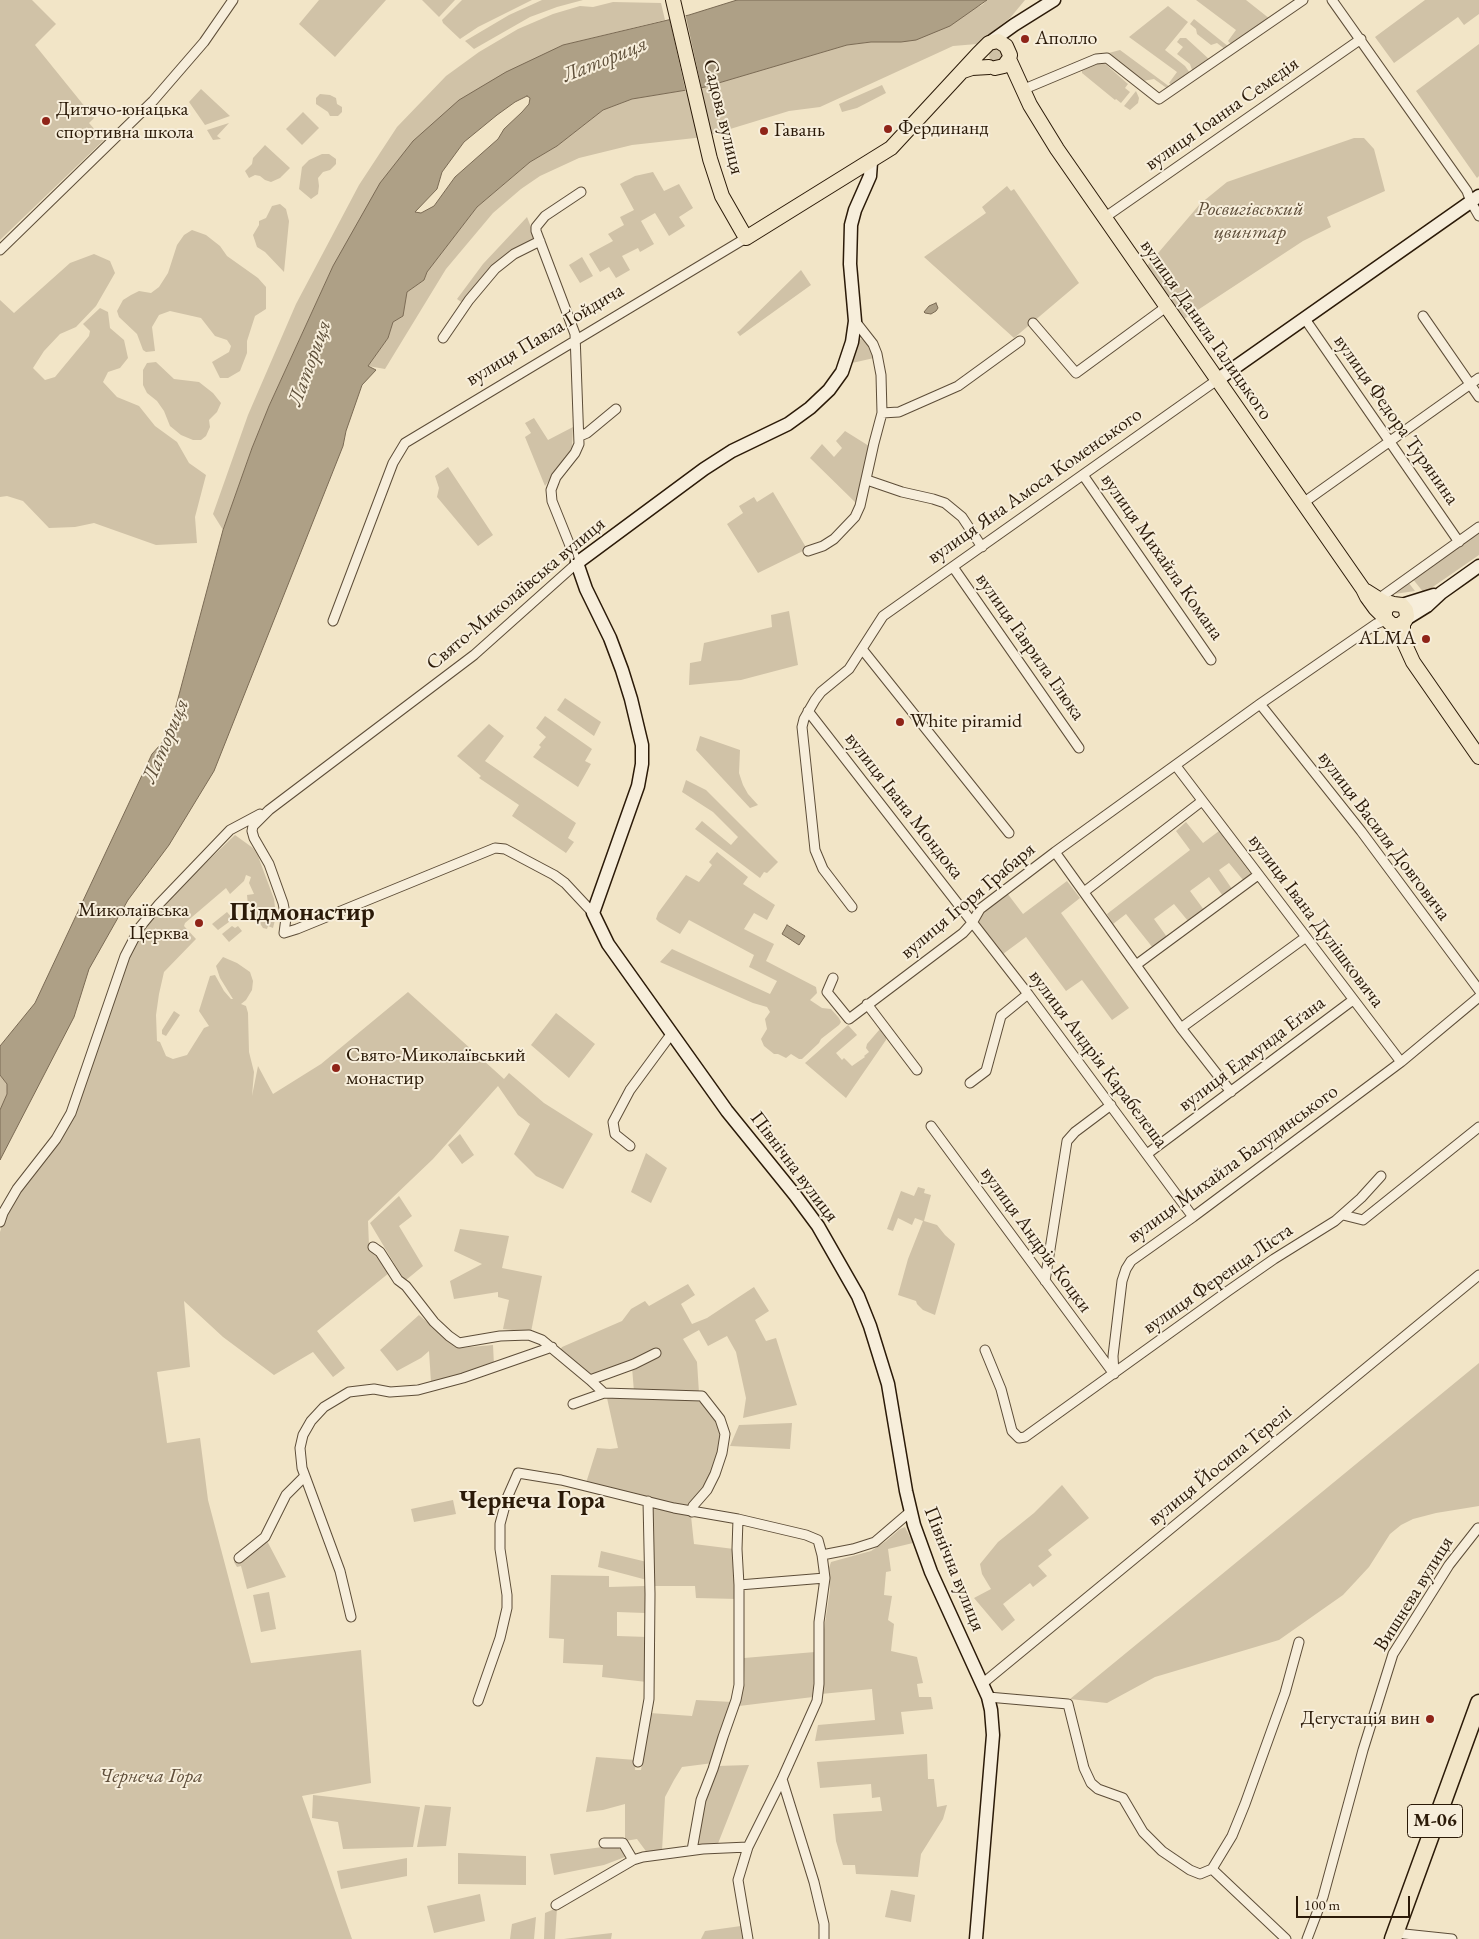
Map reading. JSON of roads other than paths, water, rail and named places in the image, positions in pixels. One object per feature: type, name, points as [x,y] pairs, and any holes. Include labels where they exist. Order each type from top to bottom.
[{"type":"highway","name":"М-06","points":[[1394,1936],[1479,1703]]},
{"type":"main road","name":"Садова вулиця","points":[[673,0],[710,159],[722,196],[746,238]]},
{"type":"main road","points":[[964,71],[972,68],[992,67],[1004,66],[1009,54],[1006,46],[998,42],[987,45],[983,51],[984,60],[992,67]]},
{"type":"main road","name":"вулиця Павла Ґойдича","points":[[746,238],[891,148],[987,45]]},
{"type":"main road","name":"вулиця Данила Галицького","points":[[1009,54],[1022,90],[1043,127],[1375,608],[1387,621],[1399,647],[1413,662],[1479,757]]},
{"type":"main road","name":"вулиця Данила Галицького","points":[[992,67],[1005,72],[1022,90]]},
{"type":"main road","name":"вулиця Данила Галицького","points":[[1363,589],[1377,600],[1397,604]]},
{"type":"main road","points":[[1397,604],[1407,613],[1405,621],[1396,625],[1387,621],[1385,610],[1397,604]]},
{"type":"main road","name":"вулиця Данила Галицького","points":[[1405,621],[1403,640],[1413,662]]},
{"type":"street","points":[[0,250],[153,101],[204,42],[233,0]]},
{"type":"street","points":[[987,45],[1009,28],[1054,0]]},
{"type":"street","points":[[1022,90],[1096,59],[1107,58],[1159,99],[1303,0]]},
{"type":"street","points":[[1332,0],[1363,41],[1467,191],[1475,199],[1479,216]]},
{"type":"street","points":[[1009,28],[1007,42],[1009,54]]},
{"type":"street","name":"вулиця Іоанна Семедія","points":[[1104,218],[1363,41]]},
{"type":"street","name":"Свято-Миколаївська вулиця","points":[[269,810],[474,655],[577,563],[704,469],[732,451],[788,424],[810,408],[829,390],[842,372],[852,342],[855,321],[850,264],[851,225],[855,210],[870,176],[871,162]]},
{"type":"street","points":[[581,192],[539,222],[536,231],[575,334],[580,436],[575,453],[556,477],[550,490],[552,501],[586,589],[610,638],[622,670],[632,699],[642,745],[642,764],[638,786],[593,913]]},
{"type":"street","name":"вулиця Яна Амоса Коменського","points":[[852,907],[822,869],[816,850],[802,727],[808,711],[821,692],[849,669],[883,616],[1475,199]]},
{"type":"street","name":"вулиця Павла Ґойдича","points":[[333,621],[393,463],[405,443],[746,238]]},
{"type":"street","points":[[444,338],[469,300],[495,269],[514,254],[540,241]]},
{"type":"street","points":[[1033,323],[1076,373],[1166,307]]},
{"type":"street","points":[[1423,316],[1479,397]]},
{"type":"street","name":"вулиця Федора Турянина","points":[[1305,319],[1459,542]]},
{"type":"street","points":[[808,552],[834,539],[854,517],[860,506],[882,414],[877,354],[873,344],[855,321]]},
{"type":"street","points":[[882,414],[899,412],[958,386],[1020,341]]},
{"type":"street","points":[[1303,503],[1479,378]]},
{"type":"street","points":[[580,436],[587,433],[616,409]]},
{"type":"street","name":"вулиця Михайла Комана","points":[[1083,475],[1212,660]]},
{"type":"street","points":[[867,480],[902,492],[945,503],[962,517],[982,547]]},
{"type":"street","points":[[1377,600],[1479,527]]},
{"type":"street","points":[[1405,621],[1427,606],[1441,592],[1479,566]]},
{"type":"street","name":"вулиця Гаврила Глюка","points":[[953,567],[1079,748]]},
{"type":"street","points":[[1397,604],[1418,601],[1441,592]]},
{"type":"street","name":"вулиця Ігоря Грабаря","points":[[832,978],[827,992],[848,1019],[963,933],[972,923],[980,909],[1055,852],[1260,704],[1376,624],[1387,621]]},
{"type":"street","points":[[862,649],[1009,833]]},
{"type":"street","name":"вулиця Василя Довговича","points":[[1260,704],[1361,831],[1479,990]]},
{"type":"street","name":"вулиця Івана Мондока","points":[[808,711],[972,923]]},
{"type":"street","points":[[1084,892],[1202,801],[1176,766]]},
{"type":"street","name":"вулиця Івана Дулішковича","points":[[1202,801],[1402,1062]]},
{"type":"street","points":[[0,1222],[17,1189],[56,1139],[72,1113],[125,956],[140,927],[159,904],[230,830],[269,810]]},
{"type":"street","name":"Північна вулиця","points":[[269,810],[252,826],[252,831],[269,864],[283,904],[286,918],[284,933],[495,848],[505,849],[554,875],[565,883],[593,913],[608,944],[727,1111],[818,1226],[858,1296],[880,1354],[888,1384],[910,1512],[931,1572],[988,1697],[991,1710],[993,1735],[976,1939]]},
{"type":"street","points":[[1055,852],[1181,1028],[1230,1092]]},
{"type":"street","points":[[1136,965],[1258,875]]},
{"type":"street","name":"вулиця Андрія Карабелеша","points":[[972,923],[1028,994],[1193,1217]]},
{"type":"street","points":[[1181,1028],[1306,937]]},
{"type":"street","points":[[970,1083],[986,1071],[1001,1016],[1028,994]]},
{"type":"street","name":"вулиця Михайла Балудянського","points":[[1114,1374],[1113,1356],[1122,1281],[1131,1261],[1402,1062],[1479,997]]},
{"type":"street","name":"вулиця Едмунда Еґана","points":[[1147,1154],[1353,1000]]},
{"type":"street","points":[[867,1004],[917,1070]]},
{"type":"street","points":[[630,1146],[615,1134],[613,1122],[630,1090],[672,1033]]},
{"type":"street","points":[[1045,1281],[1066,1141],[1111,1105]]},
{"type":"street","name":"вулиця Андрія Коцки","points":[[931,1126],[1114,1374]]},
{"type":"street","points":[[1346,1216],[1363,1220],[1479,1127]]},
{"type":"street","name":"вулиця Ференца Ліста","points":[[985,1350],[1001,1389],[1012,1431],[1019,1438],[1030,1435],[1235,1286],[1346,1216],[1381,1176]]},
{"type":"street","points":[[373,1248],[380,1252],[398,1280],[406,1286],[434,1322],[459,1343],[500,1336],[529,1335],[542,1340],[604,1393]]},
{"type":"street","name":"вулиця Йосипа Терелі","points":[[982,1684],[1479,1275]]},
{"type":"street","points":[[351,1617],[340,1571],[304,1476],[300,1448],[303,1435],[311,1421],[324,1407],[349,1392],[374,1388],[390,1392],[418,1390],[463,1378],[552,1348]]},
{"type":"street","points":[[590,1380],[634,1364],[656,1352]]},
{"type":"street","points":[[573,1404],[604,1393],[702,1396],[720,1419],[725,1434],[722,1453],[715,1474],[692,1512]]},
{"type":"street","points":[[478,1701],[500,1638],[507,1608],[500,1549],[500,1524],[507,1498],[518,1474],[561,1480],[692,1512],[738,1519],[806,1535],[818,1540],[825,1578],[819,1622],[816,1701],[782,1780],[748,1847],[738,1880],[748,1939]]},
{"type":"street","points":[[239,1558],[264,1537],[286,1495],[304,1476]]},
{"type":"street","points":[[638,1762],[649,1699],[650,1594],[648,1501]]},
{"type":"street","points":[[822,1555],[853,1549],[875,1542],[910,1512]]},
{"type":"street","points":[[692,1850],[701,1800],[714,1769],[736,1700],[740,1667],[738,1519]]},
{"type":"street","name":"Вишнева вулиця","points":[[1306,1939],[1323,1897],[1363,1750],[1393,1654],[1449,1565],[1478,1528]]},
{"type":"street","points":[[740,1585],[825,1578]]},
{"type":"street","points":[[988,1697],[1068,1704],[1084,1768],[1091,1783],[1098,1789],[1123,1798],[1143,1832],[1162,1851],[1190,1870],[1200,1874],[1212,1869],[1232,1836],[1285,1693],[1299,1642]]},
{"type":"street","points":[[782,1780],[814,1882],[824,1924],[824,1939]]},
{"type":"street","points":[[604,1843],[623,1843],[633,1860]]},
{"type":"street","points":[[556,1905],[633,1860],[659,1853],[748,1847]]},
{"type":"street","points":[[1212,1869],[1286,1939]]},
{"type":"street","points":[[1394,1936],[1452,1939]]},
{"type":"water","name":"Латориця","points":[[737,0],[987,0],[950,26],[916,40],[847,45],[705,87],[632,99],[603,110],[557,146],[530,162],[477,207],[427,272],[424,280],[407,292],[403,316],[393,322],[388,338],[368,366],[376,370],[362,385],[346,431],[343,446],[214,771],[169,845],[128,900],[89,969],[74,1017],[0,1160],[0,1110],[7,1094],[7,1084],[0,1075],[0,1046],[35,1003],[152,754],[168,736],[223,530],[252,448],[269,406],[333,266],[380,183],[413,141],[459,100],[506,72],[563,45],[689,15]],"holes":[[[527,96],[530,98],[529,104],[504,129],[498,139],[455,177],[434,206],[421,213],[415,212],[437,189],[442,172],[464,142],[515,102]]]},
{"type":"water","points":[[936,303],[938,308],[936,311],[931,314],[924,312],[929,306]]},
{"type":"water","points":[[787,925],[805,936],[799,945],[782,934]]},
{"type":"place","name":"Аполло","points":[[1025,39]]},
{"type":"place","name":"Дитячо-юнацька спортивна школа","points":[[46,121]]},
{"type":"place","name":"Фердинанд","points":[[888,129]]},
{"type":"place","name":"Гавань","points":[[764,131]]},
{"type":"place","name":"ALMA","points":[[1426,639]]},
{"type":"place","name":"White piramid","points":[[900,722]]},
{"type":"place","name":"Миколаївська Церква","points":[[199,923]]},
{"type":"place","name":"Свято-Миколаївський монастир","points":[[336,1068]]},
{"type":"place","name":"Дегустація вин","points":[[1430,1719]]},
{"type":"district","name":"Підмонастир","points":[[302,913]]},
{"type":"district","name":"Чернеча Гора","points":[[532,1501]]},
{"type":"park label","name":"Росвигівський цвинтар","points":[[1250,222]]}]
